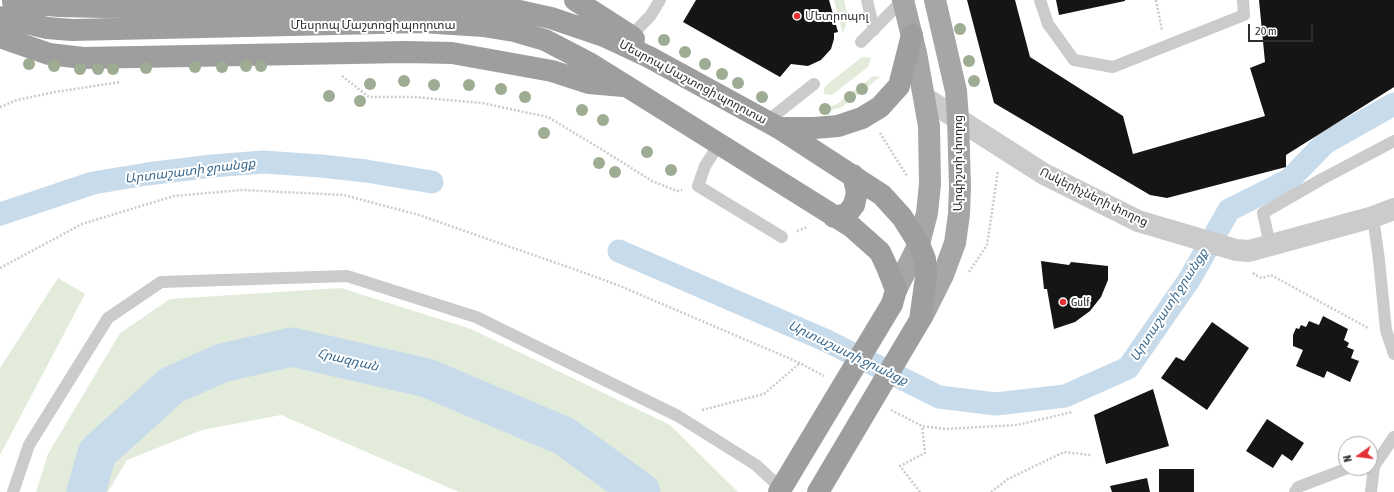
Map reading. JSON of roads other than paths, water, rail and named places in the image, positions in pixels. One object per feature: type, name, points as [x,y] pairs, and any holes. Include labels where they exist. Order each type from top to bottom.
[{"type":"highway","points":[[575,0],[631,36],[649,57]]},
{"type":"highway","name":"Մեսրոպ Մաշտոցի պողոտա","points":[[5,29],[59,6],[104,8],[422,3],[489,7],[515,10],[552,18],[604,36],[649,57],[773,125],[882,195],[902,216],[919,244],[925,259],[926,277],[920,320]]},
{"type":"highway","name":"Մեսրոպ Մաշտոցի պողոտա","points":[[5,29],[47,28],[72,30],[422,22],[483,26],[514,31],[545,40],[591,64],[852,227],[880,252],[887,268],[894,297]]},
{"type":"highway","points":[[5,29],[49,54],[83,58],[397,52],[452,53],[552,71],[589,83],[626,86]]},
{"type":"highway","points":[[773,125],[814,128],[838,126],[862,118],[880,107],[899,86],[912,35]]},
{"type":"highway","points":[[834,217],[847,214],[854,205],[857,192],[853,175]]},
{"type":"highway","points":[[779,492],[894,297]]},
{"type":"highway","points":[[818,492],[920,320]]},
{"type":"main road","points":[[894,297],[919,244],[927,213],[930,184],[929,126],[925,98],[903,0]]},
{"type":"main road","name":"Արգիշտի փողոց","points":[[920,320],[943,275],[955,243],[959,214],[960,186],[956,91],[935,0]]},
{"type":"street","name":"Ոսկերիչների փողոց","points":[[925,98],[1044,174],[1138,221],[1236,250],[1249,251],[1373,217],[1394,209]]},
{"type":"lane","points":[[631,36],[651,15],[660,0]]},
{"type":"lane","points":[[867,0],[874,30]]},
{"type":"lane","points":[[861,42],[903,0]]},
{"type":"lane","points":[[1040,0],[1048,24],[1074,60],[1113,67],[1244,15],[1243,0]]},
{"type":"lane","points":[[773,125],[814,84]]},
{"type":"lane","points":[[1270,245],[1263,213],[1322,179],[1394,141]]},
{"type":"lane","points":[[719,144],[705,166],[698,186],[782,237]]},
{"type":"lane","points":[[1373,217],[1386,330],[1394,354]]},
{"type":"lane","points":[[13,492],[28,446],[108,318],[161,282],[346,276],[476,318],[678,416],[756,465],[785,492]]},
{"type":"lane","points":[[1378,458],[1394,437]]},
{"type":"lane","points":[[1295,492],[1298,487],[1338,472]]},
{"type":"lane","points":[[1371,492],[1372,476]]},
{"type":"waterway","name":"Արտաշատի ջրանցք","points":[[619,251],[825,340],[939,397],[996,404],[1065,396],[1128,368],[1189,280],[1229,210],[1289,180],[1325,143],[1394,104]]},
{"type":"waterway","name":"Արտաշատի ջրանցք","points":[[0,214],[93,183],[147,174],[212,166],[263,162],[366,171],[432,182]]},
{"type":"waterway","name":"Հրազդան","points":[[86,492],[97,453],[172,385],[222,363],[292,347],[427,378],[564,436],[641,492]]},
{"type":"place","name":"Մետրոպոլ","points":[[797,16]]},
{"type":"place","name":"Gulf","points":[[1063,302]]}]
